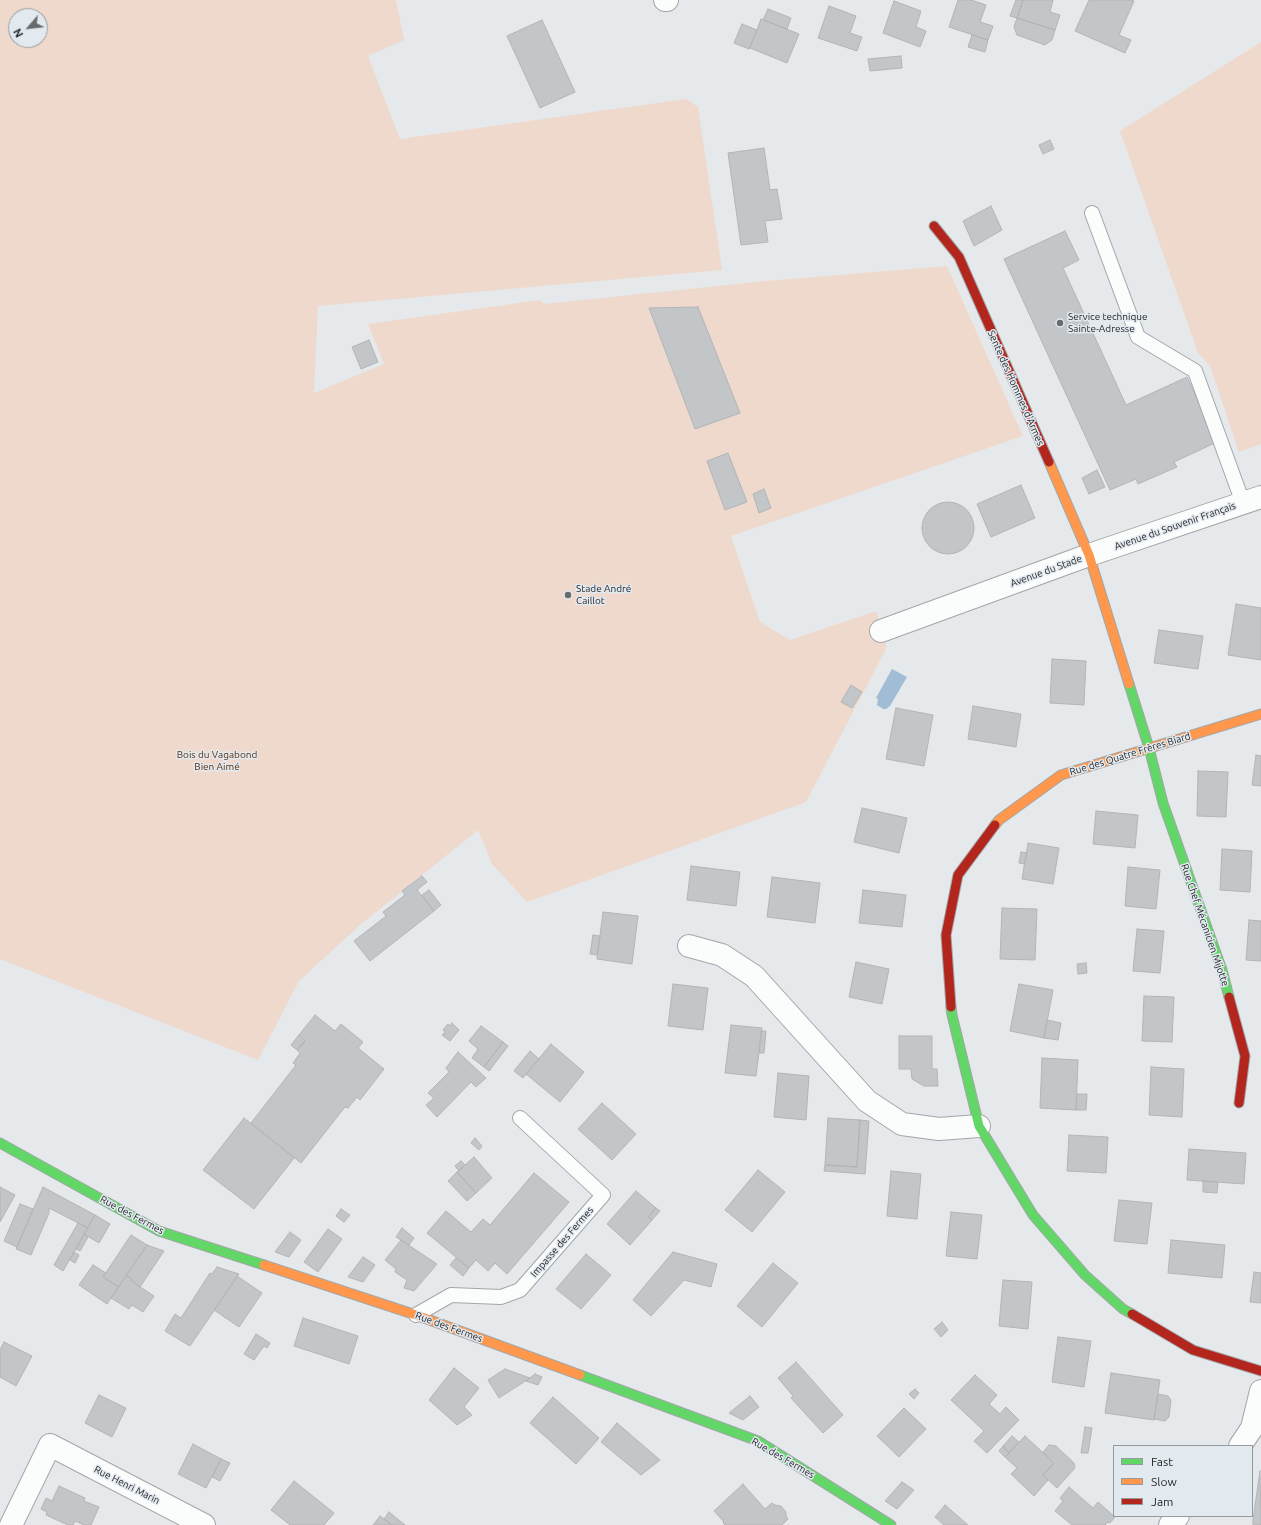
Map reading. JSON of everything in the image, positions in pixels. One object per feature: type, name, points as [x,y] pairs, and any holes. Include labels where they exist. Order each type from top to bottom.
[{"type":"street","name":"Sente des Hommes d'Armes","points":[[934,226],[959,257],[1089,555]]},
{"type":"street","name":"Avenue du Souvenir Français","points":[[1089,555],[1252,500]]},
{"type":"street","name":"Avenue du Stade","points":[[881,631],[1089,555],[1149,748]]},
{"type":"street","name":"Rue des Quatre Frères Biard","points":[[1261,714],[1061,774],[999,820],[958,875],[946,935],[952,1015],[979,1126],[1033,1215],[1085,1275],[1123,1309],[1193,1350],[1261,1371]]},
{"type":"street","name":"Rue Chef Mécanicien Mijotte","points":[[1149,748],[1163,804],[1222,970],[1245,1056],[1239,1103]]},
{"type":"street","points":[[689,946],[722,955],[754,976],[867,1101],[902,1124],[939,1129],[979,1126]]},
{"type":"street","name":"Rue des Fermes","points":[[0,1143],[159,1231],[416,1315],[758,1441],[891,1525]]},
{"type":"street","points":[[1241,1445],[1252,1428],[1261,1391]]},
{"type":"street","name":"Rue Henri Marin","points":[[11,1525],[50,1445],[204,1525]]},
{"type":"street","points":[[1170,1525],[1177,1517]]},
{"type":"lane","points":[[1092,213],[1138,337],[1195,371],[1252,500]]},
{"type":"lane","name":"Impasse des Fermes","points":[[416,1315],[451,1295],[501,1297],[520,1290],[603,1195],[520,1118]]},
{"type":"green space","name":"Bois du Vagabond Bien Aimé","points":[[0,0],[396,0],[404,40],[368,56],[400,139],[686,99],[698,107],[722,270],[318,306],[314,393],[384,364],[368,324],[540,300],[544,304],[766,281],[947,266],[1023,436],[731,536],[760,622],[790,640],[876,611],[887,647],[806,802],[527,902],[492,864],[478,830],[360,925],[299,981],[258,1060],[0,959]]},
{"type":"green space","points":[[1261,42],[1261,444],[1239,452],[1210,366],[1198,353],[1120,131]]},
{"type":"water","points":[[892,669],[907,677],[890,706],[883,709],[877,705],[878,699],[876,698]]},
{"type":"building","points":[[958,0],[971,0],[986,5],[980,22],[993,26],[988,40],[949,27]]},
{"type":"building","points":[[1016,0],[1023,0],[1017,18],[1010,16]]},
{"type":"building","points":[[1023,0],[1053,0],[1050,12],[1060,15],[1055,30],[1017,18]]},
{"type":"building","points":[[1089,0],[1134,1],[1119,35],[1131,40],[1125,53],[1075,31]]},
{"type":"building","points":[[894,1],[921,11],[916,27],[926,31],[920,47],[883,33]]},
{"type":"building","points":[[829,6],[856,16],[850,33],[862,37],[857,51],[818,38]]},
{"type":"building","points":[[768,9],[791,18],[787,29],[763,20]]},
{"type":"building","points":[[1017,18],[1055,30],[1052,40],[1045,45],[1017,35],[1014,27]]},
{"type":"building","points":[[761,19],[799,34],[787,63],[750,48]]},
{"type":"building","points":[[542,20],[575,92],[540,108],[507,36]]},
{"type":"building","points":[[742,24],[757,30],[749,49],[734,43]]},
{"type":"building","points":[[972,35],[988,40],[985,52],[968,47]]},
{"type":"building","points":[[901,56],[902,68],[870,71],[868,59]]},
{"type":"building","points":[[1050,140],[1054,149],[1043,154],[1039,145]]},
{"type":"building","points":[[764,148],[770,190],[777,189],[782,219],[765,221],[768,242],[741,245],[728,153]]},
{"type":"building","points":[[991,206],[1002,230],[974,246],[963,221]]},
{"type":"building","name":"Service technique Sainte-Adresse","points":[[1065,231],[1079,260],[1063,268],[1126,405],[1187,377],[1217,442],[1174,462],[1177,467],[1138,484],[1136,479],[1110,490],[1004,259]]},
{"type":"building","points":[[698,307],[740,413],[695,429],[649,308]]},
{"type":"building","points":[[369,340],[378,362],[361,369],[352,347]]},
{"type":"building","points":[[728,453],[747,502],[725,510],[707,461]]},
{"type":"building","points":[[1097,470],[1105,487],[1089,494],[1082,478]]},
{"type":"building","points":[[1021,485],[1035,518],[991,537],[977,504]]},
{"type":"building","points":[[764,489],[771,508],[759,513],[753,494]]},
{"type":"building","points":[[943,502],[953,502],[962,506],[970,514],[974,523],[974,533],[970,542],[962,550],[953,554],[943,554],[934,550],[926,542],[922,533],[922,523],[926,514],[934,506]]},
{"type":"building","points":[[1236,604],[1261,608],[1261,660],[1228,655]]},
{"type":"building","points":[[1159,630],[1203,636],[1198,669],[1154,663]]},
{"type":"building","points":[[1052,659],[1086,661],[1084,705],[1050,703]]},
{"type":"building","points":[[851,685],[862,692],[852,708],[841,702]]},
{"type":"building","points":[[973,706],[1021,714],[1016,747],[968,739]]},
{"type":"building","points":[[896,708],[933,715],[924,766],[886,759]]},
{"type":"building","points":[[1256,755],[1261,756],[1261,786],[1252,785]]},
{"type":"building","points":[[1198,771],[1228,772],[1226,817],[1197,816]]},
{"type":"building","points":[[862,808],[907,818],[899,853],[854,842]]},
{"type":"building","points":[[1096,811],[1138,815],[1135,848],[1093,844]]},
{"type":"building","points":[[1028,843],[1059,848],[1053,884],[1022,879]]},
{"type":"building","points":[[1222,849],[1252,851],[1250,892],[1220,890]]},
{"type":"building","points":[[1021,852],[1027,853],[1024,864],[1019,863]]},
{"type":"building","points":[[691,866],[740,872],[736,906],[687,900]]},
{"type":"building","points":[[1128,867],[1160,870],[1156,909],[1125,906]]},
{"type":"building","points":[[422,876],[427,882],[417,890],[434,911],[370,961],[354,941],[386,916],[383,912],[405,895],[402,891]]},
{"type":"building","points":[[772,877],[820,883],[815,923],[767,917]]},
{"type":"building","points":[[429,890],[441,905],[434,911],[422,895]]},
{"type":"building","points":[[863,890],[906,895],[902,927],[859,923]]},
{"type":"building","points":[[1002,908],[1037,909],[1035,960],[1000,959]]},
{"type":"building","points":[[603,912],[638,916],[632,964],[597,959]]},
{"type":"building","points":[[1249,920],[1261,921],[1261,961],[1246,960]]},
{"type":"building","points":[[1137,929],[1164,931],[1160,973],[1133,971]]},
{"type":"building","points":[[593,935],[600,936],[597,955],[590,954]]},
{"type":"building","points":[[856,962],[889,969],[882,1004],[849,997]]},
{"type":"building","points":[[1086,963],[1087,973],[1078,974],[1077,964]]},
{"type":"building","points":[[673,984],[708,988],[703,1030],[668,1026]]},
{"type":"building","points":[[1019,984],[1053,990],[1044,1038],[1010,1031]]},
{"type":"building","points":[[1144,996],[1174,997],[1172,1042],[1142,1041]]},
{"type":"building","points":[[315,1015],[335,1031],[341,1024],[363,1042],[358,1048],[384,1069],[360,1100],[357,1097],[348,1108],[345,1107],[301,1163],[251,1123],[296,1065],[293,1063],[300,1053],[297,1050],[305,1041],[299,1035]]},
{"type":"building","points":[[1047,1020],[1061,1023],[1058,1040],[1044,1038]]},
{"type":"building","points":[[452,1023],[459,1030],[450,1041],[442,1035],[445,1032],[443,1030],[448,1024],[450,1026]]},
{"type":"building","points":[[731,1025],[762,1028],[756,1076],[725,1073]]},
{"type":"building","points":[[481,1026],[503,1042],[484,1067],[472,1058],[478,1049],[469,1041]]},
{"type":"building","points":[[761,1031],[766,1031],[764,1053],[759,1053]]},
{"type":"building","points":[[299,1035],[305,1041],[297,1050],[291,1045]]},
{"type":"building","points":[[899,1036],[932,1036],[932,1069],[937,1069],[938,1086],[924,1086],[912,1079],[911,1069],[899,1069]]},
{"type":"building","points":[[503,1042],[508,1046],[489,1071],[484,1067]]},
{"type":"building","points":[[551,1044],[584,1072],[560,1102],[526,1074]]},
{"type":"building","points":[[530,1051],[539,1059],[523,1078],[514,1071]]},
{"type":"building","points":[[458,1052],[486,1078],[476,1087],[471,1082],[437,1117],[426,1105],[434,1098],[428,1093],[449,1072],[446,1068]]},
{"type":"building","points":[[1042,1058],[1078,1060],[1076,1110],[1040,1108]]},
{"type":"building","points":[[1151,1067],[1184,1069],[1182,1117],[1149,1115]]},
{"type":"building","points":[[778,1073],[809,1076],[806,1120],[774,1117]]},
{"type":"building","points":[[1077,1094],[1087,1094],[1086,1110],[1076,1110]]},
{"type":"building","points":[[602,1103],[636,1134],[612,1160],[578,1129]]},
{"type":"building","points":[[244,1118],[294,1158],[254,1209],[203,1170]]},
{"type":"building","points":[[828,1118],[860,1120],[857,1167],[825,1165]]},
{"type":"building","points":[[860,1120],[869,1121],[865,1174],[824,1171],[825,1165],[857,1167]]},
{"type":"building","points":[[1069,1135],[1108,1137],[1106,1173],[1067,1171]]},
{"type":"building","points":[[475,1138],[482,1146],[479,1150],[471,1143]]},
{"type":"building","points":[[1189,1149],[1246,1153],[1244,1184],[1187,1180]]},
{"type":"building","points":[[474,1157],[492,1178],[476,1193],[457,1172]]},
{"type":"building","points":[[461,1161],[465,1165],[459,1171],[455,1166]]},
{"type":"building","points":[[758,1170],[785,1192],[752,1232],[725,1210]]},
{"type":"building","points":[[891,1171],[921,1174],[917,1219],[887,1216]]},
{"type":"building","points":[[457,1172],[476,1193],[467,1201],[448,1181]]},
{"type":"building","points":[[534,1173],[569,1202],[507,1274],[495,1263],[488,1271],[476,1260],[469,1268],[427,1233],[446,1211],[471,1232],[483,1219],[490,1225]]},
{"type":"building","points":[[1203,1181],[1218,1182],[1217,1193],[1203,1192]]},
{"type":"building","points":[[0,1187],[15,1195],[0,1222]]},
{"type":"building","points":[[43,1187],[95,1215],[88,1228],[49,1208],[49,1213],[31,1255],[16,1249]]},
{"type":"building","points":[[636,1191],[656,1208],[648,1217],[652,1220],[630,1245],[607,1224]]},
{"type":"building","points":[[1119,1200],[1152,1203],[1147,1244],[1114,1241]]},
{"type":"building","points":[[20,1204],[33,1209],[17,1247],[4,1241]]},
{"type":"building","points":[[656,1208],[660,1211],[652,1220],[648,1217]]},
{"type":"building","points":[[341,1209],[350,1215],[344,1222],[336,1216]]},
{"type":"building","points":[[951,1212],[982,1215],[977,1259],[946,1256]]},
{"type":"building","points":[[95,1215],[110,1224],[99,1243],[84,1234]]},
{"type":"building","points":[[78,1223],[88,1228],[63,1271],[54,1265]]},
{"type":"building","points":[[402,1228],[414,1238],[409,1245],[396,1237]]},
{"type":"building","points":[[328,1229],[342,1239],[318,1272],[304,1262]]},
{"type":"building","points":[[290,1232],[301,1240],[289,1257],[275,1252]]},
{"type":"building","points":[[84,1234],[88,1237],[80,1251],[76,1249]]},
{"type":"building","points":[[131,1235],[147,1245],[119,1287],[103,1277]]},
{"type":"building","points":[[401,1240],[437,1264],[414,1291],[404,1288],[407,1280],[395,1272],[396,1269],[385,1260]]},
{"type":"building","points":[[1171,1240],[1225,1245],[1222,1278],[1168,1273]]},
{"type":"building","points":[[147,1245],[164,1251],[140,1287],[126,1275]]},
{"type":"building","points":[[74,1252],[79,1255],[75,1263],[70,1260]]},
{"type":"building","points":[[673,1252],[717,1264],[711,1287],[684,1280],[651,1316],[633,1300]]},
{"type":"building","points":[[586,1254],[611,1275],[581,1309],[556,1289]]},
{"type":"building","points":[[363,1257],[375,1265],[363,1282],[348,1277]]},
{"type":"building","points":[[456,1258],[469,1268],[463,1276],[450,1265]]},
{"type":"building","points":[[773,1263],[798,1283],[762,1327],[737,1306]]},
{"type":"building","points":[[93,1265],[106,1273],[103,1277],[119,1287],[107,1304],[79,1285]]},
{"type":"building","points":[[217,1267],[239,1274],[190,1346],[165,1331],[175,1314],[181,1318],[210,1273],[212,1274]]},
{"type":"building","points":[[1254,1272],[1261,1273],[1261,1303],[1250,1302]]},
{"type":"building","points":[[126,1275],[132,1279],[131,1281],[154,1296],[143,1312],[132,1305],[129,1309],[111,1298]]},
{"type":"building","points":[[237,1276],[262,1293],[239,1327],[214,1310]]},
{"type":"building","points":[[1003,1280],[1032,1282],[1028,1329],[999,1326]]},
{"type":"building","points":[[303,1318],[358,1336],[349,1364],[294,1346]]},
{"type":"building","points":[[942,1322],[948,1330],[941,1337],[934,1329]]},
{"type":"building","points":[[256,1334],[270,1343],[267,1348],[264,1346],[254,1360],[244,1354]]},
{"type":"building","points":[[1058,1337],[1091,1341],[1084,1387],[1052,1382]]},
{"type":"building","points":[[4,1342],[32,1356],[16,1386],[0,1377],[0,1350]]},
{"type":"building","points":[[796,1362],[843,1415],[823,1433],[791,1398],[793,1396],[778,1378]]},
{"type":"building","points":[[454,1368],[479,1388],[464,1407],[472,1415],[457,1425],[429,1400]]},
{"type":"building","points":[[505,1369],[530,1378],[499,1398],[488,1380]]},
{"type":"building","points":[[1111,1373],[1160,1380],[1154,1420],[1105,1413]]},
{"type":"building","points":[[535,1374],[542,1377],[538,1385],[526,1381]]},
{"type":"building","points":[[975,1375],[997,1395],[989,1404],[1000,1414],[1006,1407],[1019,1420],[987,1453],[974,1441],[984,1431],[951,1400]]},
{"type":"building","points":[[915,1389],[919,1393],[914,1399],[909,1394]]},
{"type":"building","points":[[1158,1394],[1168,1396],[1171,1400],[1169,1417],[1165,1421],[1154,1419]]},
{"type":"building","points":[[99,1395],[126,1408],[112,1437],[85,1423]]},
{"type":"building","points":[[750,1396],[759,1407],[743,1420],[729,1413]]},
{"type":"building","points":[[553,1397],[599,1438],[576,1464],[530,1423]]},
{"type":"building","points":[[904,1408],[926,1429],[899,1457],[877,1436]]},
{"type":"building","points":[[617,1423],[660,1460],[641,1475],[601,1442]]},
{"type":"building","points":[[1085,1427],[1092,1428],[1088,1453],[1081,1453]]},
{"type":"building","points":[[1012,1436],[1019,1442],[1009,1453],[1003,1446]]},
{"type":"building","points":[[1025,1436],[1054,1463],[1043,1475],[1048,1480],[1034,1496],[1011,1474],[1017,1468],[1005,1457]]},
{"type":"building","points":[[193,1444],[221,1459],[206,1488],[178,1474]]},
{"type":"building","points":[[1049,1445],[1056,1446],[1074,1463],[1075,1468],[1057,1488],[1043,1475],[1054,1463],[1043,1452]]},
{"type":"building","points":[[1003,1446],[1009,1453],[1005,1457],[999,1451]]},
{"type":"building","points":[[221,1459],[230,1463],[220,1481],[212,1477]]},
{"type":"building","points":[[1260,1471],[1261,1525],[1253,1525],[1253,1520]]},
{"type":"building","points":[[294,1481],[334,1513],[324,1525],[290,1525],[271,1510]]},
{"type":"building","points":[[902,1482],[914,1490],[897,1509],[885,1501]]},
{"type":"building","points":[[743,1484],[765,1509],[772,1503],[781,1506],[786,1512],[788,1519],[782,1525],[725,1525],[714,1511]]},
{"type":"building","points":[[59,1486],[85,1498],[84,1501],[99,1507],[91,1525],[84,1525],[75,1521],[73,1525],[68,1525],[46,1515],[47,1512],[41,1509],[46,1498],[52,1501]]},
{"type":"building","points":[[1069,1487],[1093,1508],[1098,1502],[1113,1515],[1113,1517],[1115,1517],[1110,1523],[1108,1522],[1105,1525],[1072,1525],[1055,1511],[1063,1501],[1060,1498]]},
{"type":"building","points":[[945,1505],[968,1525],[944,1525],[935,1517]]},
{"type":"building","points":[[389,1512],[405,1525],[392,1525],[384,1519]]},
{"type":"building","points":[[380,1516],[392,1525],[373,1525]]},
{"type":"traffic: fast","points":[[1129,684],[1149,748],[1163,803],[1222,970],[1229,997]]},
{"type":"traffic: fast","points":[[951,1007],[979,1126],[1033,1215],[1085,1275],[1123,1309],[1132,1314]]},
{"type":"traffic: fast","points":[[0,1143],[159,1231],[264,1265]]},
{"type":"traffic: fast","points":[[580,1375],[758,1441],[891,1525]]},
{"type":"traffic: slow","points":[[1049,462],[1089,555],[1129,684]]},
{"type":"traffic: slow","points":[[995,825],[999,820],[1061,775],[1261,714]]},
{"type":"traffic: slow","points":[[264,1265],[416,1315],[580,1375]]},
{"type":"traffic: jam","points":[[934,226],[959,257],[1049,462]]},
{"type":"traffic: jam","points":[[951,1007],[946,935],[958,875],[995,825]]},
{"type":"traffic: jam","points":[[1229,997],[1245,1056],[1239,1103]]},
{"type":"traffic: jam","points":[[1132,1314],[1193,1350],[1261,1371]]},
{"type":"place","name":"Service technique Sainte-Adresse","points":[[1060,323]]},
{"type":"place","name":"Stade André Caillot","points":[[568,595]]}]
